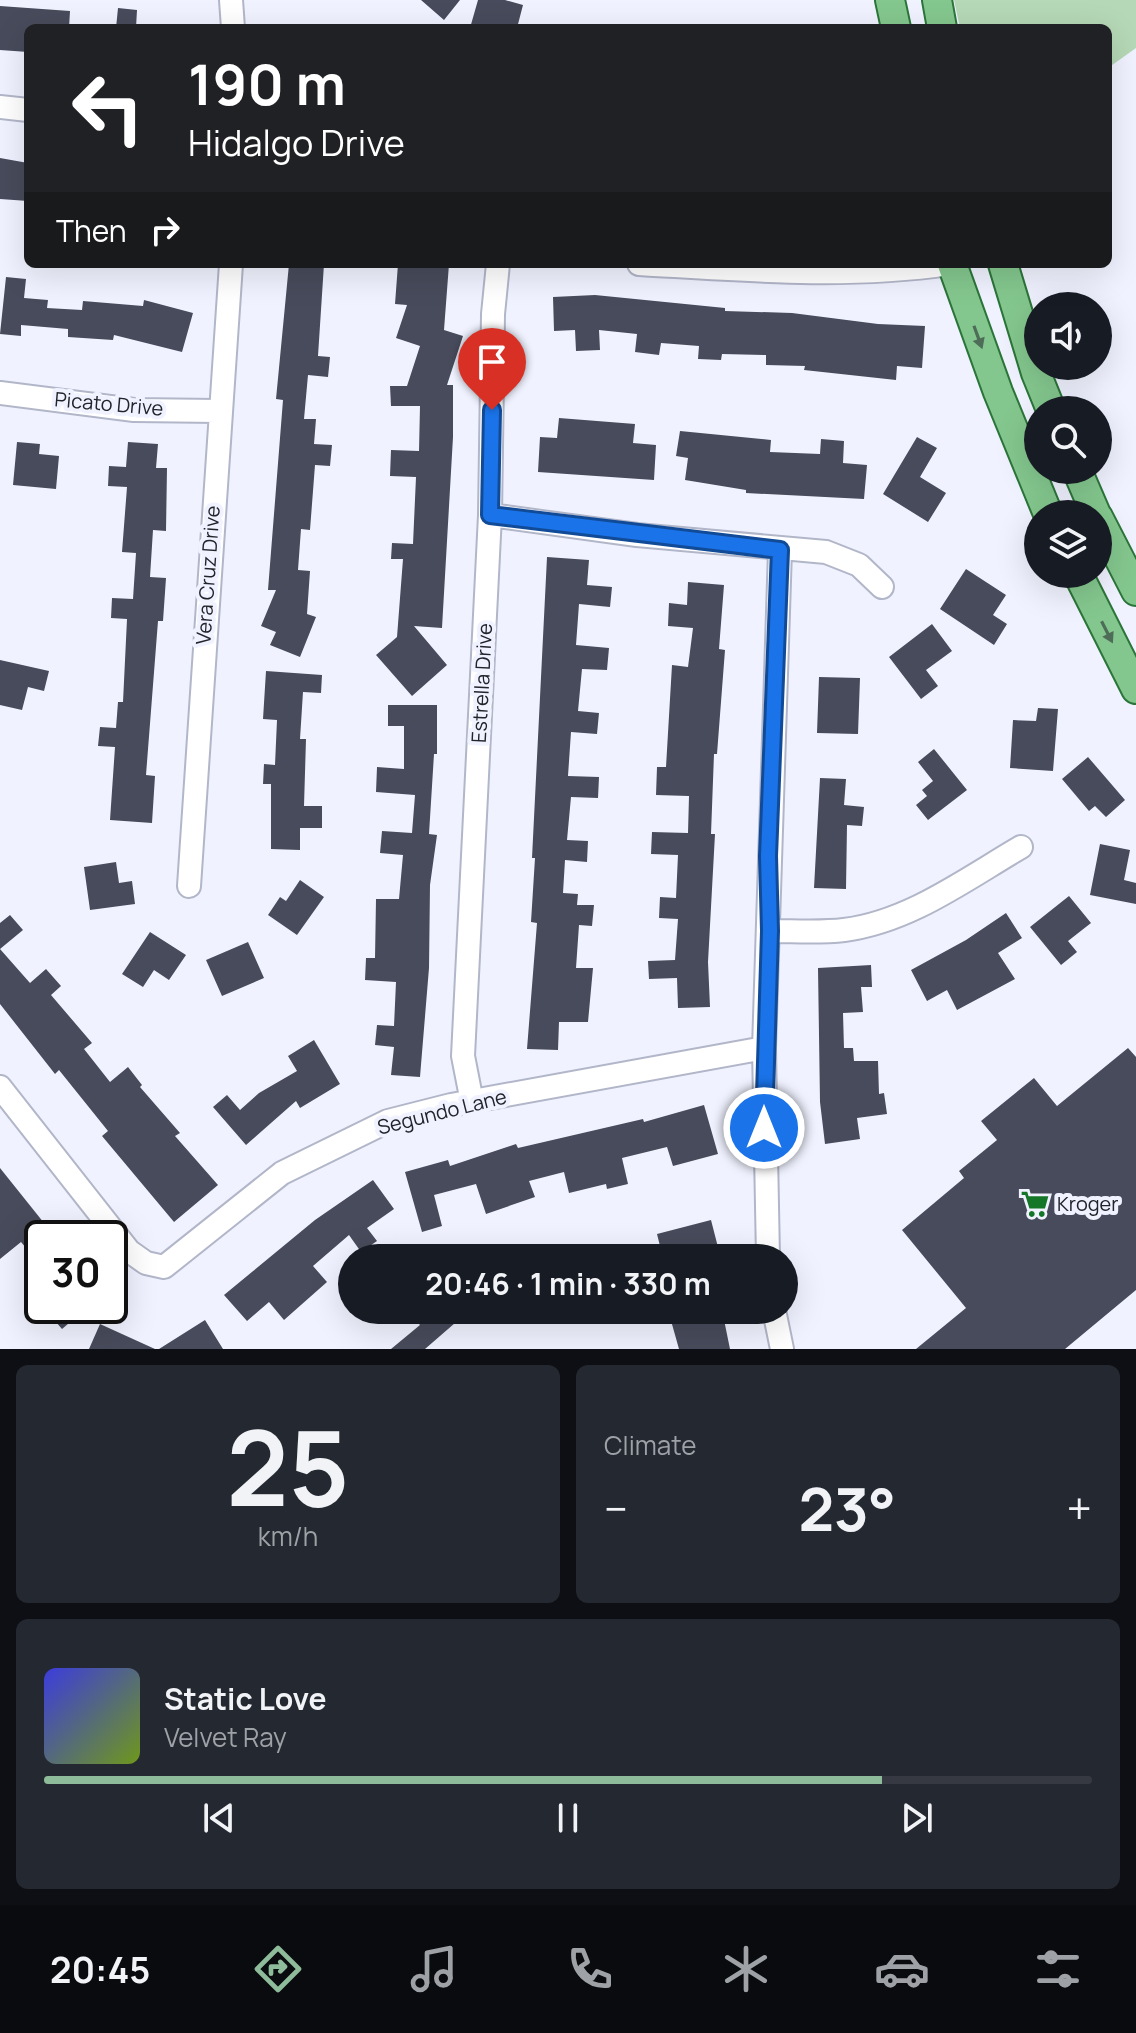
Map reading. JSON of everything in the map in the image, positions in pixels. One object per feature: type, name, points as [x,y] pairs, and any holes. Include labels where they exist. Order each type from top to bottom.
[{"type":"main road","points":[[890,0],[895,24]]},
{"type":"main road","points":[[937,0],[941,24]]},
{"type":"main road","points":[[952,268],[1042,500]]},
{"type":"main road","points":[[1004,268],[1045,396]]},
{"type":"main road","points":[[1112,545],[1136,591]]},
{"type":"main road","points":[[1085,588],[1136,689]]},
{"type":"street","points":[[231,0],[233,24]]},
{"type":"street","points":[[0,107],[24,110]]},
{"type":"street","name":"Vera Cruz Drive","points":[[189,886],[218,411],[231,268]]},
{"type":"street","name":"Estrella Drive","points":[[472,1102],[463,1056],[490,515],[493,314],[498,268]]},
{"type":"street","points":[[709,268],[814,274],[894,272],[922,268]]},
{"type":"street","name":"Picato Drive","points":[[0,393],[134,410],[218,411]]},
{"type":"street","points":[[490,515],[780,550],[826,552],[859,565],[882,587]]},
{"type":"street","points":[[768,1244],[764,1048],[780,550]]},
{"type":"street","points":[[770,931],[843,930],[874,923],[923,905],[1021,847]]},
{"type":"street","name":"Segundo Lane","points":[[0,1087],[129,1251],[164,1267],[282,1173],[388,1121],[472,1102],[764,1048]]},
{"type":"street","points":[[777,1324],[782,1349]]},
{"type":"green space","points":[[954,0],[1136,0],[1136,48],[1112,65],[1112,24],[959,24]]},
{"type":"building","points":[[421,0],[460,0],[444,20]]},
{"type":"building","points":[[478,0],[505,0],[523,5],[518,24],[471,24]]},
{"type":"building","points":[[0,6],[70,11],[69,24],[24,24],[24,52],[0,50]]},
{"type":"building","points":[[118,8],[137,10],[136,24],[116,24]]},
{"type":"building","points":[[0,158],[24,162],[24,201],[0,199]]},
{"type":"building","points":[[289,268],[324,268],[318,356],[330,357],[328,377],[308,375],[304,419],[316,419],[314,444],[332,445],[330,466],[315,465],[310,530],[301,529],[298,570],[310,571],[307,614],[316,617],[300,657],[270,645],[276,632],[261,626],[276,590],[268,590],[283,400],[276,399]]},
{"type":"building","points":[[398,268],[449,268],[444,330],[463,336],[447,385],[453,385],[453,437],[442,628],[414,626],[447,665],[412,696],[376,655],[397,637],[403,559],[391,559],[392,543],[413,544],[416,477],[390,476],[391,450],[419,451],[420,406],[391,406],[390,386],[407,386],[420,346],[396,338],[407,305],[395,304]]},
{"type":"building","points":[[6,277],[26,279],[24,298],[48,300],[47,308],[82,310],[83,301],[143,306],[144,300],[193,313],[182,352],[114,335],[113,340],[68,337],[68,329],[21,325],[21,336],[0,334]]},
{"type":"building","points":[[595,295],[725,308],[725,311],[792,313],[878,324],[925,326],[922,368],[897,366],[896,380],[804,370],[805,366],[766,365],[766,355],[722,354],[721,360],[698,359],[699,346],[661,343],[659,355],[635,352],[637,334],[599,330],[600,350],[576,351],[575,330],[554,331],[553,297]]},
{"type":"building","points":[[559,418],[635,424],[633,443],[656,445],[654,480],[538,472],[540,437],[557,438]]},
{"type":"building","points":[[680,431],[771,440],[770,452],[820,454],[821,439],[844,441],[843,463],[867,465],[864,499],[746,493],[746,490],[685,480],[688,458],[676,456]]},
{"type":"building","points":[[917,437],[937,448],[920,477],[946,493],[928,522],[883,494]]},
{"type":"building","points":[[17,442],[40,444],[39,454],[59,456],[56,489],[13,485]]},
{"type":"building","points":[[128,442],[158,444],[156,468],[167,468],[166,531],[153,530],[150,577],[166,578],[163,621],[158,621],[146,775],[155,776],[152,823],[110,820],[115,747],[98,746],[100,727],[116,728],[118,702],[123,702],[127,619],[111,618],[112,598],[133,599],[136,553],[122,552],[127,487],[108,486],[109,466],[126,467]]},
{"type":"building","points":[[547,557],[589,560],[587,585],[612,587],[610,607],[579,604],[576,645],[609,648],[607,670],[582,669],[578,711],[599,713],[597,734],[571,732],[568,776],[599,777],[598,798],[571,797],[567,840],[588,841],[587,862],[565,860],[563,893],[578,894],[577,905],[594,905],[592,926],[579,925],[576,968],[593,968],[588,1022],[559,1022],[558,1050],[527,1049],[537,923],[531,922],[535,858],[532,858]]},
{"type":"building","points":[[966,569],[1006,595],[993,615],[1007,624],[994,645],[940,609]]},
{"type":"building","points":[[688,582],[724,585],[719,649],[725,650],[717,754],[714,754],[711,834],[715,834],[708,962],[710,1007],[678,1008],[677,978],[649,979],[648,961],[675,960],[678,919],[659,918],[660,897],[676,898],[678,855],[651,854],[652,832],[688,833],[689,796],[656,795],[657,767],[666,767],[672,665],[688,667],[693,628],[668,626],[669,603],[687,605]]},
{"type":"building","points":[[932,624],[952,651],[926,670],[938,686],[921,699],[889,657]]},
{"type":"building","points":[[0,660],[49,671],[44,691],[28,687],[22,710],[0,705]]},
{"type":"building","points":[[266,671],[322,675],[321,693],[303,692],[300,739],[306,739],[304,806],[322,806],[322,828],[300,828],[300,850],[271,849],[271,784],[263,784],[264,764],[275,765],[277,720],[263,719]]},
{"type":"building","points":[[819,677],[860,678],[858,734],[817,733]]},
{"type":"building","points":[[388,705],[437,705],[437,754],[434,754],[429,834],[437,835],[430,885],[429,968],[420,1077],[391,1075],[394,1047],[375,1045],[377,1025],[394,1026],[396,982],[365,980],[366,958],[375,958],[376,899],[399,899],[403,855],[380,853],[382,831],[412,833],[415,795],[376,792],[377,767],[404,769],[404,726],[388,726]]},
{"type":"building","points":[[1038,708],[1058,709],[1053,771],[1010,768],[1013,720],[1036,721]]},
{"type":"building","points":[[934,749],[967,790],[928,820],[916,805],[927,796],[922,790],[933,781],[918,762]]},
{"type":"building","points":[[1088,757],[1125,800],[1106,817],[1095,806],[1089,811],[1062,779]]},
{"type":"building","points":[[820,778],[846,779],[844,805],[864,807],[862,826],[847,825],[846,889],[814,888]]},
{"type":"building","points":[[1100,844],[1130,850],[1124,880],[1136,883],[1136,904],[1090,895]]},
{"type":"building","points":[[116,862],[119,883],[132,881],[135,904],[90,910],[84,867]]},
{"type":"building","points":[[300,880],[324,897],[297,935],[268,915],[280,897],[286,901]]},
{"type":"building","points":[[1069,896],[1091,923],[1068,941],[1077,952],[1061,965],[1030,927]]},
{"type":"building","points":[[1006,913],[1022,938],[998,953],[1015,979],[957,1010],[947,990],[927,1001],[911,970],[966,940]]},
{"type":"building","points":[[10,915],[23,930],[0,949],[0,923]]},
{"type":"building","points":[[150,932],[186,955],[169,980],[154,970],[143,987],[122,974]]},
{"type":"building","points":[[248,942],[264,978],[222,996],[206,960]]},
{"type":"building","points":[[0,949],[30,983],[46,969],[61,986],[51,995],[92,1043],[84,1049],[110,1082],[128,1067],[142,1085],[140,1087],[180,1133],[175,1136],[218,1185],[174,1222],[102,1136],[108,1131],[59,1070],[55,1074],[0,1004]]},
{"type":"building","points":[[871,965],[872,987],[861,987],[863,1012],[843,1013],[844,1048],[853,1048],[854,1061],[878,1061],[879,1094],[884,1093],[887,1114],[857,1118],[860,1139],[825,1144],[820,1102],[818,968]]},
{"type":"building","points":[[314,1040],[340,1084],[300,1108],[296,1101],[246,1145],[213,1107],[227,1095],[240,1110],[259,1093],[297,1071],[288,1056]]},
{"type":"building","name":"Kroger","points":[[1128,1048],[1136,1057],[1136,1290],[1065,1349],[916,1349],[966,1308],[902,1230],[964,1178],[959,1171],[997,1140],[981,1121],[1034,1078],[1057,1106]]},
{"type":"building","points":[[704,1105],[718,1154],[673,1166],[667,1147],[622,1158],[628,1184],[607,1189],[606,1184],[569,1193],[564,1172],[529,1181],[535,1197],[486,1214],[476,1184],[434,1195],[442,1226],[422,1232],[405,1172],[448,1160],[450,1166],[516,1144],[518,1148],[643,1119],[644,1122]]},
{"type":"building","points":[[0,1168],[42,1220],[24,1220],[24,1246],[21,1242],[0,1259]]},
{"type":"building","points":[[373,1180],[394,1209],[367,1228],[377,1241],[355,1244],[349,1235],[313,1266],[327,1282],[284,1320],[269,1302],[247,1321],[224,1295],[315,1220]]},
{"type":"building","points":[[711,1220],[717,1244],[660,1244],[657,1234]]},
{"type":"building","points":[[205,1320],[223,1349],[159,1349]]},
{"type":"building","points":[[100,1324],[155,1349],[89,1349]]},
{"type":"building","points":[[454,1324],[425,1349],[391,1349],[420,1325]]},
{"type":"building","points":[[672,1324],[725,1324],[730,1349],[679,1349]]},
{"type":"place","name":"Kroger","points":[[1035,1204]]},
{"type":"route","points":[[492,410],[490,515],[780,550],[768,856],[770,931],[764,1048],[764,1128]]}]
